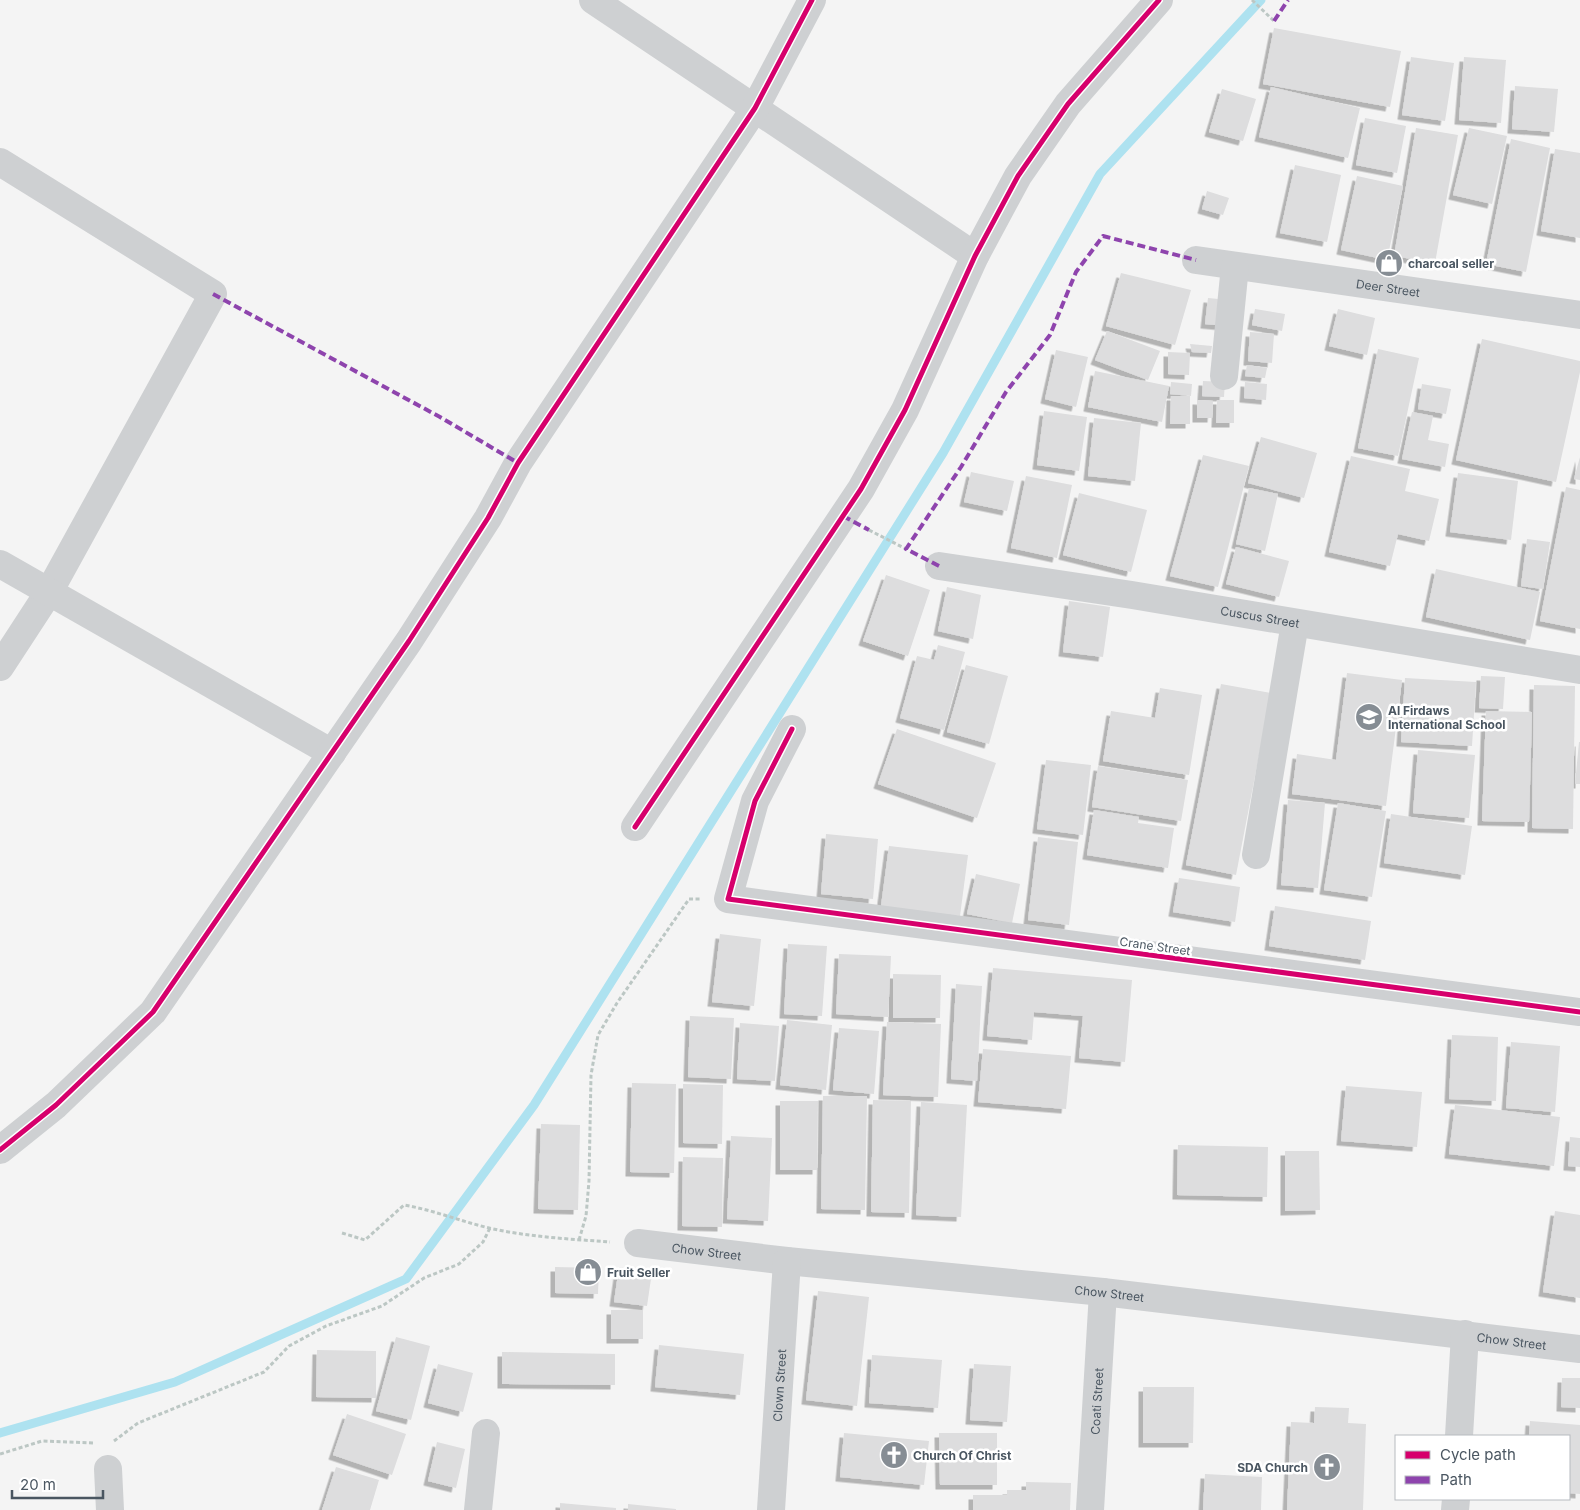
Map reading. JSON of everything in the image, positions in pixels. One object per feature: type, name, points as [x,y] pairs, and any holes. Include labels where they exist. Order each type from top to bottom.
[{"type":"street","points":[[593,0],[975,256]]},
{"type":"street","points":[[0,1150],[56,1105],[153,1012],[409,641],[488,518],[518,462],[755,108],[812,0]]},
{"type":"street","points":[[635,827],[861,489],[905,410],[975,256],[1018,176],[1068,104],[1159,0]]},
{"type":"street","points":[[0,162],[213,294],[49,592],[0,667]]},
{"type":"street","name":"Deer Street","points":[[1196,260],[1580,314]]},
{"type":"street","points":[[1224,376],[1235,266]]},
{"type":"street","points":[[0,564],[332,753]]},
{"type":"street","name":"Cuscus Street","points":[[939,566],[1295,622],[1580,670]]},
{"type":"street","points":[[1256,855],[1295,622]]},
{"type":"street","points":[[728,900],[755,801],[792,729]]},
{"type":"street","name":"Crane Street","points":[[728,900],[1580,1012]]},
{"type":"street","name":"Chow Street","points":[[638,1243],[786,1261],[1103,1292],[1580,1349]]},
{"type":"street","name":"Clown Street","points":[[770,1510],[786,1261]]},
{"type":"street","name":"Coati Street","points":[[1090,1510],[1103,1292]]},
{"type":"street","points":[[1459,1435],[1465,1334]]},
{"type":"street","points":[[478,1510],[486,1433]]},
{"type":"street","points":[[108,1457],[110,1510]]},
{"type":"path","points":[[1252,0],[1274,21]]},
{"type":"path","points":[[869,530],[906,549]]},
{"type":"path","points":[[580,1240],[586,1216],[589,1181],[591,1074],[598,1035],[617,1003],[689,900],[728,900]]},
{"type":"path","points":[[342,1233],[365,1240],[404,1206],[420,1208],[490,1228],[538,1236],[638,1243]]},
{"type":"path","points":[[0,1454],[42,1441],[108,1457],[138,1423],[264,1372],[289,1346],[326,1326],[382,1306],[424,1278],[459,1264],[482,1242],[490,1228]]},
{"type":"building","points":[[1274,28],[1401,51],[1390,107],[1263,84]]},
{"type":"building","points":[[1411,57],[1454,63],[1445,121],[1402,115]]},
{"type":"building","points":[[1464,57],[1506,60],[1501,123],[1459,120]]},
{"type":"building","points":[[1515,86],[1558,89],[1554,132],[1512,129]]},
{"type":"building","points":[[1271,87],[1360,108],[1348,158],[1259,137]]},
{"type":"building","points":[[1222,89],[1256,99],[1243,141],[1209,132]]},
{"type":"building","points":[[1365,118],[1406,126],[1397,173],[1356,165]]},
{"type":"building","points":[[1416,128],[1458,135],[1435,263],[1394,256]]},
{"type":"building","points":[[1469,128],[1507,136],[1492,204],[1453,195]]},
{"type":"building","points":[[1511,139],[1550,148],[1526,272],[1486,264]]},
{"type":"building","points":[[1555,149],[1580,153],[1580,238],[1541,231]]},
{"type":"building","points":[[1295,165],[1341,175],[1327,242],[1280,233]]},
{"type":"building","points":[[1357,176],[1403,186],[1387,260],[1341,250]]},
{"type":"building","points":[[1207,191],[1229,198],[1223,215],[1202,209]]},
{"type":"building","points":[[1121,273],[1191,290],[1175,345],[1106,326]]},
{"type":"building","points":[[1208,298],[1229,300],[1226,326],[1205,324]]},
{"type":"building","points":[[1255,309],[1285,314],[1282,331],[1252,325]]},
{"type":"building","points":[[1338,309],[1375,318],[1367,355],[1329,346]]},
{"type":"building","points":[[1107,331],[1160,351],[1148,380],[1095,360]]},
{"type":"building","points":[[1250,332],[1274,334],[1272,363],[1248,361]]},
{"type":"building","points":[[1482,339],[1580,361],[1580,372],[1556,482],[1456,460]]},
{"type":"building","points":[[1190,344],[1212,346],[1211,353],[1192,352]]},
{"type":"building","points":[[1378,349],[1419,358],[1398,456],[1358,448]]},
{"type":"building","points":[[1056,350],[1088,357],[1076,407],[1045,399]]},
{"type":"building","points":[[1168,352],[1190,353],[1189,375],[1168,374]]},
{"type":"building","points":[[1247,365],[1267,368],[1265,378],[1245,376]]},
{"type":"building","points":[[1095,371],[1169,386],[1162,422],[1088,407]]},
{"type":"building","points":[[1203,381],[1225,382],[1224,397],[1202,396]]},
{"type":"building","points":[[1171,382],[1192,384],[1191,396],[1170,394]]},
{"type":"building","points":[[1245,382],[1267,384],[1266,400],[1244,398]]},
{"type":"building","points":[[1422,384],[1451,389],[1446,414],[1418,409]]},
{"type":"building","points":[[1171,396],[1190,396],[1190,424],[1170,424]]},
{"type":"building","points":[[1197,400],[1213,401],[1212,418],[1197,418]]},
{"type":"building","points":[[1217,400],[1234,400],[1234,423],[1216,423]]},
{"type":"building","points":[[1044,411],[1087,417],[1079,471],[1037,465]]},
{"type":"building","points":[[1412,412],[1433,416],[1428,440],[1449,444],[1445,467],[1402,459]]},
{"type":"building","points":[[1094,418],[1141,423],[1135,481],[1088,476]]},
{"type":"building","points":[[1261,437],[1317,453],[1304,498],[1248,483]]},
{"type":"building","points":[[1203,455],[1249,466],[1218,587],[1170,576]]},
{"type":"building","points":[[1351,456],[1410,469],[1405,491],[1439,499],[1429,541],[1398,534],[1390,566],[1329,552]]},
{"type":"building","points":[[1580,457],[1580,480],[1574,479]]},
{"type":"building","points":[[971,472],[1014,481],[1007,511],[964,502]]},
{"type":"building","points":[[1458,473],[1518,481],[1511,540],[1450,532]]},
{"type":"building","points":[[1026,476],[1072,485],[1057,558],[1011,548]]},
{"type":"building","points":[[1566,487],[1580,490],[1580,629],[1540,621]]},
{"type":"building","points":[[1249,488],[1278,494],[1265,551],[1236,544]]},
{"type":"building","points":[[1079,493],[1147,510],[1131,572],[1063,555]]},
{"type":"building","points":[[1527,539],[1550,542],[1543,589],[1521,586]]},
{"type":"building","points":[[1236,547],[1289,561],[1279,597],[1226,584]]},
{"type":"building","points":[[1436,569],[1540,592],[1530,640],[1426,617]]},
{"type":"building","points":[[886,575],[930,590],[908,656],[863,641]]},
{"type":"building","points":[[947,587],[981,595],[973,639],[938,631]]},
{"type":"building","points":[[1069,601],[1110,607],[1103,657],[1063,652]]},
{"type":"building","points":[[938,645],[965,652],[944,730],[900,718],[917,656],[934,660]]},
{"type":"building","points":[[966,665],[1008,676],[989,744],[947,732]]},
{"type":"building","name":"Al Firdaws International School","points":[[1347,673],[1402,680],[1386,806],[1292,794],[1297,754],[1336,760]]},
{"type":"building","points":[[1481,676],[1505,677],[1503,709],[1479,708]]},
{"type":"building","points":[[1405,678],[1476,682],[1472,746],[1401,742]]},
{"type":"building","points":[[1221,684],[1271,693],[1236,875],[1186,865]]},
{"type":"building","points":[[1534,685],[1575,686],[1573,829],[1532,828]]},
{"type":"building","points":[[1160,688],[1202,695],[1189,775],[1103,761],[1111,711],[1155,718]]},
{"type":"building","points":[[1486,711],[1532,712],[1529,822],[1482,821]]},
{"type":"building","points":[[897,729],[996,763],[977,818],[878,784]]},
{"type":"building","points":[[1579,742],[1580,784],[1575,784]]},
{"type":"building","points":[[1418,750],[1475,755],[1469,818],[1413,813]]},
{"type":"building","points":[[1046,760],[1091,765],[1083,835],[1037,829]]},
{"type":"building","points":[[1098,766],[1188,780],[1181,821],[1092,807]]},
{"type":"building","points":[[1288,800],[1325,803],[1318,888],[1281,885]]},
{"type":"building","points":[[1338,803],[1386,811],[1372,897],[1324,890]]},
{"type":"building","points":[[1094,810],[1139,817],[1138,823],[1174,828],[1168,868],[1087,855]]},
{"type":"building","points":[[1391,814],[1472,826],[1465,875],[1384,863]]},
{"type":"building","points":[[826,834],[878,839],[873,899],[821,894]]},
{"type":"building","points":[[1038,837],[1078,842],[1069,925],[1028,920]]},
{"type":"building","points":[[889,846],[968,855],[960,916],[881,906]]},
{"type":"building","points":[[976,874],[1020,884],[1012,923],[967,914]]},
{"type":"building","points":[[1179,878],[1240,887],[1235,922],[1173,912]]},
{"type":"building","points":[[1275,906],[1371,921],[1365,960],[1269,946]]},
{"type":"building","points":[[720,934],[761,939],[754,1006],[712,1002]]},
{"type":"building","points":[[788,944],[827,946],[822,1016],[784,1014]]},
{"type":"building","points":[[839,954],[891,956],[888,1017],[836,1014]]},
{"type":"building","points":[[993,968],[1132,980],[1125,1062],[1079,1058],[1083,1016],[1034,1012],[1032,1040],[987,1036]]},
{"type":"building","points":[[893,974],[941,975],[940,1018],[893,1018]]},
{"type":"building","points":[[956,984],[982,986],[977,1081],[951,1079]]},
{"type":"building","points":[[690,1016],[734,1018],[731,1079],[688,1077]]},
{"type":"building","points":[[787,1020],[832,1025],[826,1090],[780,1085]]},
{"type":"building","points":[[887,1022],[941,1024],[938,1097],[883,1095]]},
{"type":"building","points":[[740,1023],[779,1026],[775,1081],[737,1079]]},
{"type":"building","points":[[839,1028],[879,1031],[874,1094],[833,1090]]},
{"type":"building","points":[[1452,1035],[1498,1037],[1496,1101],[1449,1099]]},
{"type":"building","points":[[1511,1042],[1560,1046],[1555,1112],[1506,1108]]},
{"type":"building","points":[[983,1049],[1071,1056],[1066,1109],[978,1102]]},
{"type":"building","points":[[632,1083],[676,1084],[674,1173],[630,1172]]},
{"type":"building","points":[[683,1084],[723,1085],[722,1144],[683,1143]]},
{"type":"building","points":[[1346,1086],[1422,1092],[1417,1147],[1341,1141]]},
{"type":"building","points":[[823,1096],[867,1096],[865,1210],[821,1209]]},
{"type":"building","points":[[873,1100],[911,1101],[909,1213],[871,1212]]},
{"type":"building","points":[[780,1101],[818,1101],[817,1170],[780,1170]]},
{"type":"building","points":[[921,1102],[967,1105],[961,1217],[916,1215]]},
{"type":"building","points":[[1455,1105],[1560,1117],[1554,1166],[1449,1154]]},
{"type":"building","points":[[541,1124],[580,1125],[578,1210],[538,1209]]},
{"type":"building","points":[[731,1136],[772,1138],[768,1221],[727,1219]]},
{"type":"building","points":[[1570,1137],[1580,1138],[1580,1167],[1568,1166]]},
{"type":"building","points":[[1178,1145],[1268,1147],[1267,1197],[1177,1195]]},
{"type":"building","points":[[1285,1151],[1319,1151],[1320,1210],[1285,1211]]},
{"type":"building","points":[[683,1157],[723,1158],[722,1227],[682,1226]]},
{"type":"building","points":[[1555,1211],[1580,1215],[1580,1298],[1543,1292]]},
{"type":"building","points":[[555,1267],[599,1268],[598,1294],[555,1293]]},
{"type":"building","points":[[619,1267],[652,1272],[647,1306],[614,1302]]},
{"type":"building","points":[[818,1291],[869,1297],[857,1406],[806,1400]]},
{"type":"building","points":[[611,1310],[643,1310],[643,1339],[611,1339]]},
{"type":"building","points":[[396,1337],[430,1346],[411,1420],[376,1411]]},
{"type":"building","points":[[659,1345],[744,1354],[740,1395],[655,1387]]},
{"type":"building","points":[[317,1350],[376,1351],[376,1398],[316,1397]]},
{"type":"building","points":[[502,1352],[615,1354],[615,1385],[502,1384]]},
{"type":"building","points":[[872,1355],[942,1360],[938,1408],[869,1403]]},
{"type":"building","points":[[438,1364],[473,1373],[463,1412],[428,1403]]},
{"type":"building","points":[[974,1364],[1011,1366],[1007,1422],[970,1420]]},
{"type":"building","points":[[1562,1378],[1580,1378],[1580,1408],[1561,1407]]},
{"type":"building","points":[[1143,1387],[1194,1387],[1193,1443],[1143,1443]]},
{"type":"building","name":"SDA Church","points":[[1315,1407],[1349,1408],[1348,1423],[1366,1424],[1363,1510],[1287,1510],[1291,1422],[1314,1423]]},
{"type":"building","points":[[347,1414],[406,1434],[392,1475],[333,1455]]},
{"type":"building","points":[[1530,1421],[1580,1425],[1580,1494],[1570,1493],[1570,1435],[1529,1435]]},
{"type":"building","points":[[844,1433],[929,1441],[924,1485],[840,1477]]},
{"type":"building","points":[[939,1433],[997,1433],[997,1485],[940,1485]]},
{"type":"building","points":[[437,1442],[465,1449],[456,1488],[428,1481]]},
{"type":"building","points":[[336,1467],[379,1480],[370,1510],[322,1510]]},
{"type":"building","points":[[1205,1474],[1262,1477],[1261,1510],[1203,1510]]},
{"type":"building","points":[[1026,1482],[1071,1483],[1070,1510],[973,1510],[973,1495],[1007,1495],[1007,1490],[1026,1490]]},
{"type":"building","points":[[560,1503],[616,1508],[616,1510],[560,1510]]},
{"type":"building","points":[[628,1504],[676,1509],[676,1510],[628,1510]]},
{"type":"waterway","points":[[0,1433],[175,1382],[406,1279],[534,1105],[943,453],[1100,174],[1261,0]]},
{"type":"marked path","points":[[1274,21],[1288,0]]},
{"type":"marked path","points":[[939,566],[906,549],[961,467],[1006,392],[1050,335],[1076,272],[1103,236],[1196,260]]},
{"type":"marked path","points":[[213,294],[440,417],[518,463]]},
{"type":"marked path","points":[[843,516],[869,530]]},
{"type":"cycle path","points":[[0,1150],[56,1105],[153,1012],[409,641],[488,518],[518,463],[755,108],[812,0]]},
{"type":"cycle path","points":[[635,827],[861,489],[905,410],[975,256],[1018,176],[1068,104],[1159,0]]},
{"type":"cycle path","points":[[792,729],[755,801],[728,899],[1580,1012]]},
{"type":"place","name":"charcoal seller","points":[[1389,263]]},
{"type":"place","name":"Al Firdaws International School","points":[[1369,717]]},
{"type":"place","name":"Fruit Seller","points":[[588,1272]]},
{"type":"place","name":"Church Of Christ","points":[[894,1455]]},
{"type":"place","name":"SDA Church","points":[[1327,1467]]}]
